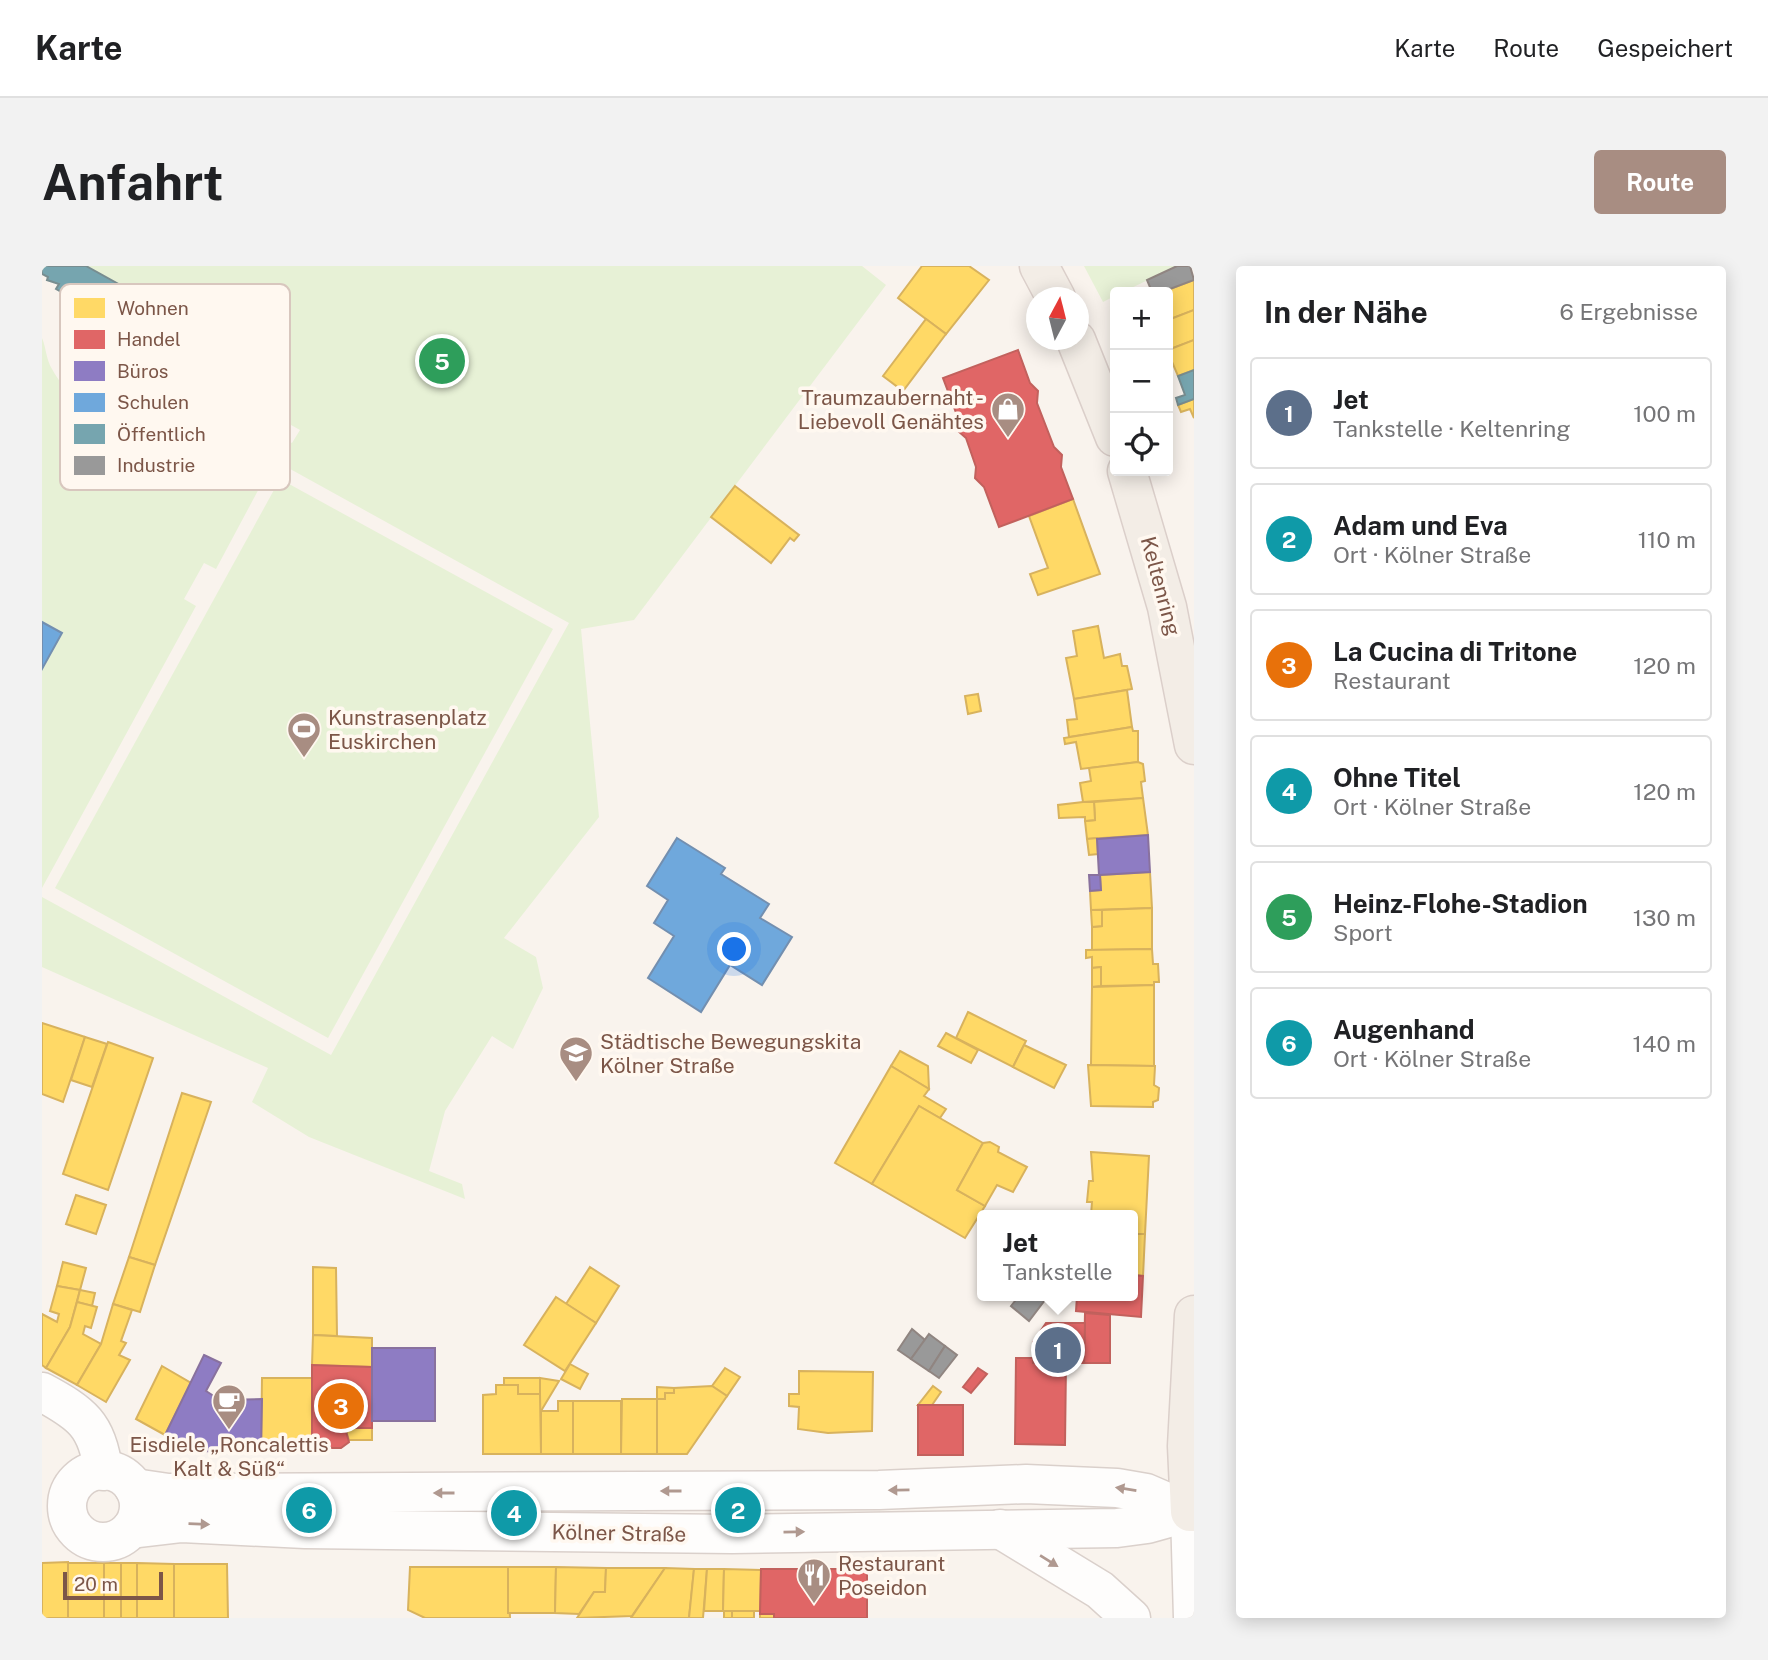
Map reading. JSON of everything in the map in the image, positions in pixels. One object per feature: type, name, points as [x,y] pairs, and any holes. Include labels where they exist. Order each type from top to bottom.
[{"type":"main road","points":[[1039,266],[1050,287]]},
{"type":"main road","points":[[1080,350],[1110,425]]},
{"type":"main road","name":"Keltenring","points":[[1128,476],[1167,607],[1194,745]]},
{"type":"main road","points":[[1192,1512],[1187,1446],[1194,1315]]},
{"type":"street","points":[[42,1392],[75,1412],[94,1431],[88,1484],[67,1507],[58,1525]]},
{"type":"street","name":"Kölner Straße","points":[[88,1484],[176,1493],[447,1493],[891,1490],[1026,1484],[1117,1488],[1146,1493],[1192,1512]]},
{"type":"street","points":[[88,1484],[139,1509],[131,1529]]},
{"type":"street","name":"Kölner Straße","points":[[58,1525],[86,1539],[102,1543],[118,1539],[131,1529],[182,1523],[305,1529],[593,1533],[1117,1528],[1147,1524],[1192,1512]]},
{"type":"street","points":[[1192,1512],[1193,1618]]},
{"type":"street","points":[[1000,1529],[1100,1590],[1131,1618]]},
{"type":"green space","points":[[42,266],[862,266],[886,285],[634,620],[581,629],[599,817],[504,938],[536,957],[543,988],[513,1049],[492,1036],[445,1111],[429,1171],[462,1184],[465,1199],[309,1137],[252,1102],[268,1068],[42,967],[42,897],[331,1055],[569,623],[290,469],[290,442],[292,443],[300,430],[290,424],[290,284],[60,284],[60,291],[56,289],[58,283],[47,280],[48,277],[42,274]]},
{"type":"green space","points":[[1084,266],[1177,266],[1133,287],[1110,287],[1110,298],[1103,302]]},
{"type":"green space","points":[[42,338],[50,365],[60,381],[60,490],[258,490],[216,569],[204,563],[184,599],[196,606],[42,888],[42,669],[62,633],[42,622]]},
{"type":"green space","name":"Kunstrasenplatz Euskirchen","points":[[290,484],[553,629],[328,1038],[55,888],[274,490],[290,490]]},
{"type":"building: Wohnen","points":[[922,266],[969,266],[989,280],[946,334],[898,298]]},
{"type":"building: Wohnen","points":[[1194,280],[1194,310],[1173,318],[1173,288]]},
{"type":"building: Wohnen","points":[[1194,310],[1194,340],[1173,348],[1173,318]]},
{"type":"building: Wohnen","points":[[926,319],[946,334],[903,391],[883,376]]},
{"type":"building: Wohnen","points":[[1194,340],[1194,370],[1178,376],[1173,364],[1173,348]]},
{"type":"building: Wohnen","points":[[1194,399],[1194,418],[1190,409],[1181,412],[1178,405]]},
{"type":"building: Wohnen","points":[[735,486],[799,535],[794,541],[790,538],[771,563],[711,517]]},
{"type":"building: Wohnen","points":[[1073,499],[1100,574],[1038,595],[1030,574],[1048,568],[1029,516]]},
{"type":"building: Wohnen","points":[[1098,626],[1104,658],[1120,654],[1122,666],[1127,666],[1132,689],[1074,699],[1066,658],[1077,656],[1073,631]]},
{"type":"building: Wohnen","points":[[1127,690],[1132,727],[1069,737],[1067,720],[1077,719],[1074,699]]},
{"type":"building: Wohnen","points":[[978,694],[981,711],[968,714],[965,696]]},
{"type":"building: Wohnen","points":[[1132,727],[1133,731],[1138,731],[1138,762],[1081,769],[1076,742],[1065,744],[1064,738]]},
{"type":"building: Wohnen","points":[[1138,762],[1143,764],[1143,798],[1083,802],[1080,783],[1091,781],[1089,768]]},
{"type":"building: Wohnen","points":[[1143,798],[1148,835],[1087,839],[1085,821],[1095,820],[1094,802]]},
{"type":"building: Wohnen","points":[[1094,802],[1095,820],[1085,821],[1085,817],[1059,818],[1058,805]]},
{"type":"building: Wohnen","points":[[1097,838],[1098,854],[1089,855],[1087,839]]},
{"type":"building: Wohnen","points":[[1150,872],[1152,908],[1091,910],[1090,891],[1101,890],[1100,875]]},
{"type":"building: Wohnen","points":[[1152,908],[1152,949],[1092,950],[1092,927],[1102,926],[1102,910]]},
{"type":"building: Wohnen","points":[[1091,910],[1102,910],[1102,926],[1092,927]]},
{"type":"building: Wohnen","points":[[1152,949],[1153,964],[1158,964],[1159,982],[1154,982],[1154,985],[1101,986],[1101,967],[1092,968],[1092,957],[1086,958],[1086,950]]},
{"type":"building: Wohnen","points":[[1101,967],[1101,986],[1092,987],[1092,968]]},
{"type":"building: Wohnen","points":[[1154,985],[1154,1066],[1091,1065],[1092,987]]},
{"type":"building: Wohnen","points":[[968,1012],[1026,1041],[1013,1067],[956,1038]]},
{"type":"building: Wohnen","points":[[42,1023],[85,1037],[63,1102],[42,1094]]},
{"type":"building: Wohnen","points":[[946,1033],[978,1050],[971,1063],[938,1046]]},
{"type":"building: Wohnen","points":[[85,1037],[107,1044],[92,1087],[71,1080]]},
{"type":"building: Wohnen","points":[[108,1042],[153,1058],[108,1190],[63,1174]]},
{"type":"building: Wohnen","points":[[1024,1045],[1066,1065],[1054,1088],[1013,1067]]},
{"type":"building: Wohnen","points":[[900,1051],[928,1066],[929,1089],[891,1066]]},
{"type":"building: Wohnen","points":[[1088,1065],[1155,1066],[1154,1085],[1159,1088],[1158,1100],[1153,1102],[1153,1107],[1091,1106]]},
{"type":"building: Wohnen","points":[[891,1066],[929,1089],[924,1096],[946,1109],[940,1118],[919,1106],[872,1184],[835,1163]]},
{"type":"building: Wohnen","points":[[182,1093],[211,1102],[155,1265],[129,1257]]},
{"type":"building: Wohnen","points":[[919,1106],[983,1143],[957,1190],[985,1206],[982,1210],[977,1210],[977,1219],[965,1238],[872,1184]]},
{"type":"building: Wohnen","points":[[990,1142],[999,1147],[998,1152],[1027,1167],[1013,1192],[997,1185],[985,1206],[957,1190],[983,1143]]},
{"type":"building: Wohnen","points":[[1091,1152],[1149,1156],[1145,1234],[1138,1234],[1138,1210],[1091,1210],[1092,1202],[1087,1202],[1089,1181],[1093,1181]]},
{"type":"building: Wohnen","points":[[76,1195],[106,1205],[96,1234],[66,1224]]},
{"type":"building: Wohnen","points":[[1138,1234],[1145,1234],[1143,1276],[1138,1276]]},
{"type":"building: Wohnen","points":[[129,1257],[155,1265],[140,1312],[113,1304]]},
{"type":"building: Wohnen","points":[[63,1262],[86,1268],[80,1290],[57,1286]]},
{"type":"building: Wohnen","points":[[313,1267],[336,1268],[337,1336],[313,1335]]},
{"type":"building: Wohnen","points":[[590,1267],[619,1286],[596,1323],[566,1304]]},
{"type":"building: Wohnen","points":[[57,1286],[80,1290],[70,1327],[46,1368],[42,1365],[42,1314],[57,1322],[59,1314],[50,1311]]},
{"type":"building: Wohnen","points":[[80,1290],[95,1293],[92,1306],[77,1302]]},
{"type":"building: Wohnen","points":[[556,1297],[596,1323],[565,1371],[524,1345]]},
{"type":"building: Wohnen","points":[[77,1302],[97,1307],[91,1328],[85,1326],[83,1334],[101,1344],[77,1385],[46,1368],[70,1327]]},
{"type":"building: Wohnen","points":[[113,1304],[132,1310],[121,1341],[126,1343],[119,1355],[130,1360],[106,1402],[77,1385],[101,1344]]},
{"type":"building: Wohnen","points":[[313,1335],[372,1338],[372,1367],[312,1365]]},
{"type":"building: Wohnen","points":[[570,1364],[588,1374],[580,1389],[561,1379]]},
{"type":"building: Wohnen","points":[[162,1366],[191,1383],[165,1435],[136,1419]]},
{"type":"building: Wohnen","points":[[725,1368],[740,1377],[727,1396],[712,1386]]},
{"type":"building: Wohnen","points":[[799,1371],[873,1372],[872,1431],[828,1433],[798,1429],[799,1407],[789,1406],[789,1394],[799,1394]]},
{"type":"building: Wohnen","points":[[262,1378],[313,1378],[312,1452],[261,1452]]},
{"type":"building: Wohnen","points":[[504,1378],[540,1378],[540,1394],[518,1394],[518,1385],[504,1385]]},
{"type":"building: Wohnen","points":[[540,1378],[559,1381],[541,1411],[540,1411]]},
{"type":"building: Wohnen","points":[[496,1385],[518,1385],[518,1394],[540,1394],[541,1454],[483,1454],[483,1395],[496,1394]]},
{"type":"building: Wohnen","points":[[712,1386],[727,1396],[687,1454],[657,1454],[657,1399],[665,1399],[665,1393],[674,1393],[674,1388]]},
{"type":"building: Wohnen","points":[[933,1386],[941,1392],[932,1405],[918,1405]]},
{"type":"building: Wohnen","points":[[657,1387],[674,1388],[674,1393],[665,1393],[665,1399],[657,1399]]},
{"type":"building: Wohnen","points":[[622,1399],[657,1399],[657,1454],[621,1454]]},
{"type":"building: Wohnen","points":[[558,1401],[573,1401],[573,1454],[541,1454],[541,1411],[558,1411]]},
{"type":"building: Wohnen","points":[[573,1401],[621,1401],[621,1454],[573,1454]]},
{"type":"building: Wohnen","points":[[345,1428],[372,1428],[372,1440],[349,1440]]},
{"type":"building: Wohnen","points":[[68,1562],[68,1618],[42,1618],[42,1563]]},
{"type":"building: Wohnen","points":[[68,1563],[104,1563],[104,1618],[68,1618]]},
{"type":"building: Wohnen","points":[[104,1563],[121,1563],[121,1618],[104,1618]]},
{"type":"building: Wohnen","points":[[121,1563],[137,1563],[137,1618],[121,1618]]},
{"type":"building: Wohnen","points":[[137,1563],[174,1564],[174,1618],[137,1618]]},
{"type":"building: Wohnen","points":[[174,1564],[227,1564],[228,1618],[174,1618]]},
{"type":"building: Wohnen","points":[[410,1567],[508,1567],[510,1618],[425,1618],[408,1610]]},
{"type":"building: Wohnen","points":[[508,1567],[556,1567],[555,1613],[508,1613]]},
{"type":"building: Wohnen","points":[[556,1567],[606,1568],[605,1592],[594,1592],[579,1614],[555,1613]]},
{"type":"building: Wohnen","points":[[606,1568],[665,1568],[632,1616],[577,1618],[594,1592],[605,1592]]},
{"type":"building: Wohnen","points":[[665,1568],[694,1569],[689,1618],[631,1618]]},
{"type":"building: Wohnen","points":[[694,1569],[707,1569],[703,1618],[689,1618]]},
{"type":"building: Wohnen","points":[[707,1569],[724,1569],[723,1611],[704,1611]]},
{"type":"building: Wohnen","points":[[724,1569],[761,1570],[760,1611],[723,1611]]},
{"type":"building: Wohnen","points":[[724,1611],[732,1611],[732,1618],[724,1618]]},
{"type":"building: Wohnen","points":[[732,1611],[754,1611],[754,1618],[732,1618]]},
{"type":"building: Wohnen","points":[[760,1614],[774,1614],[774,1618],[760,1618]]},
{"type":"building: Handel","points":[[1018,350],[1030,383],[1038,391],[1037,403],[1054,447],[1062,455],[1061,467],[1073,499],[999,527],[984,487],[975,478],[976,467],[966,438],[957,430],[958,418],[943,378]]},
{"type":"building: Handel","points":[[1138,1276],[1143,1276],[1141,1317],[1076,1311],[1077,1301],[1138,1301]]},
{"type":"building: Handel","points":[[1085,1313],[1110,1315],[1110,1363],[1084,1363]]},
{"type":"building: Handel","points":[[1046,1323],[1085,1323],[1084,1363],[1033,1363],[1033,1342]]},
{"type":"building: Handel","points":[[1016,1358],[1033,1358],[1033,1363],[1066,1363],[1065,1445],[1015,1444]]},
{"type":"building: Handel","points":[[312,1365],[372,1367],[372,1428],[345,1428],[349,1442],[341,1448],[327,1448],[327,1452],[312,1452]]},
{"type":"building: Handel","points":[[978,1368],[987,1374],[971,1393],[963,1387]]},
{"type":"building: Handel","points":[[918,1405],[963,1405],[963,1455],[918,1455]]},
{"type":"building: Handel","points":[[761,1569],[867,1569],[867,1618],[774,1618],[774,1614],[760,1614]]},
{"type":"building: Büros","points":[[1148,835],[1150,872],[1100,875],[1101,890],[1090,891],[1089,875],[1099,875],[1097,839]]},
{"type":"building: Büros","points":[[372,1348],[435,1348],[435,1421],[372,1421]]},
{"type":"building: Büros","points":[[204,1355],[221,1363],[206,1391],[220,1400],[262,1399],[261,1452],[194,1451],[165,1435]]},
{"type":"building: Schulen","points":[[42,622],[62,633],[42,669]]},
{"type":"building: Schulen","points":[[677,838],[725,868],[721,874],[769,904],[760,918],[792,937],[762,985],[730,965],[701,1012],[648,978],[674,936],[654,923],[668,900],[647,886]]},
{"type":"building: Öffentlich","points":[[42,266],[86,266],[118,284],[60,284],[60,291],[56,289],[59,284],[47,280],[48,277],[42,274]]},
{"type":"building: Öffentlich","points":[[1194,370],[1194,399],[1178,405],[1176,398],[1185,395],[1178,376]]},
{"type":"building: Industrie","points":[[1177,266],[1190,266],[1194,280],[1173,288],[1150,287],[1147,280]]},
{"type":"building: Industrie","points":[[1015,1301],[1044,1301],[1029,1321],[1011,1306]]},
{"type":"building: Industrie","points":[[912,1329],[925,1340],[911,1359],[898,1350]]},
{"type":"building: Industrie","points":[[929,1334],[945,1346],[929,1371],[911,1359]]},
{"type":"building: Industrie","points":[[945,1346],[957,1355],[939,1378],[929,1371]]},
{"type":"place","name":"Heinz-Flohe-Stadion","points":[[442,361]]},
{"type":"place","name":"Traumzaubernaht - Liebevoll Genähtes","points":[[1008,439]]},
{"type":"place","name":"Kunstrasenplatz Euskirchen","points":[[304,759]]},
{"type":"place","name":"Städtische Bewegungskita Kölner Straße","points":[[576,1083]]},
{"type":"place","name":"Jet","points":[[1058,1350]]},
{"type":"place","name":"La Cucina di Tritone","points":[[341,1406]]},
{"type":"place","name":"Eisdiele „Roncalettis Kalt & Süß“","points":[[229,1431]]},
{"type":"place","name":"Augenhand","points":[[309,1510]]},
{"type":"place","name":"Adam und Eva","points":[[738,1510]]},
{"type":"place","name":"Ohne Titel","points":[[514,1513]]},
{"type":"place","name":"Restaurant Poseidon","points":[[814,1605]]}]
